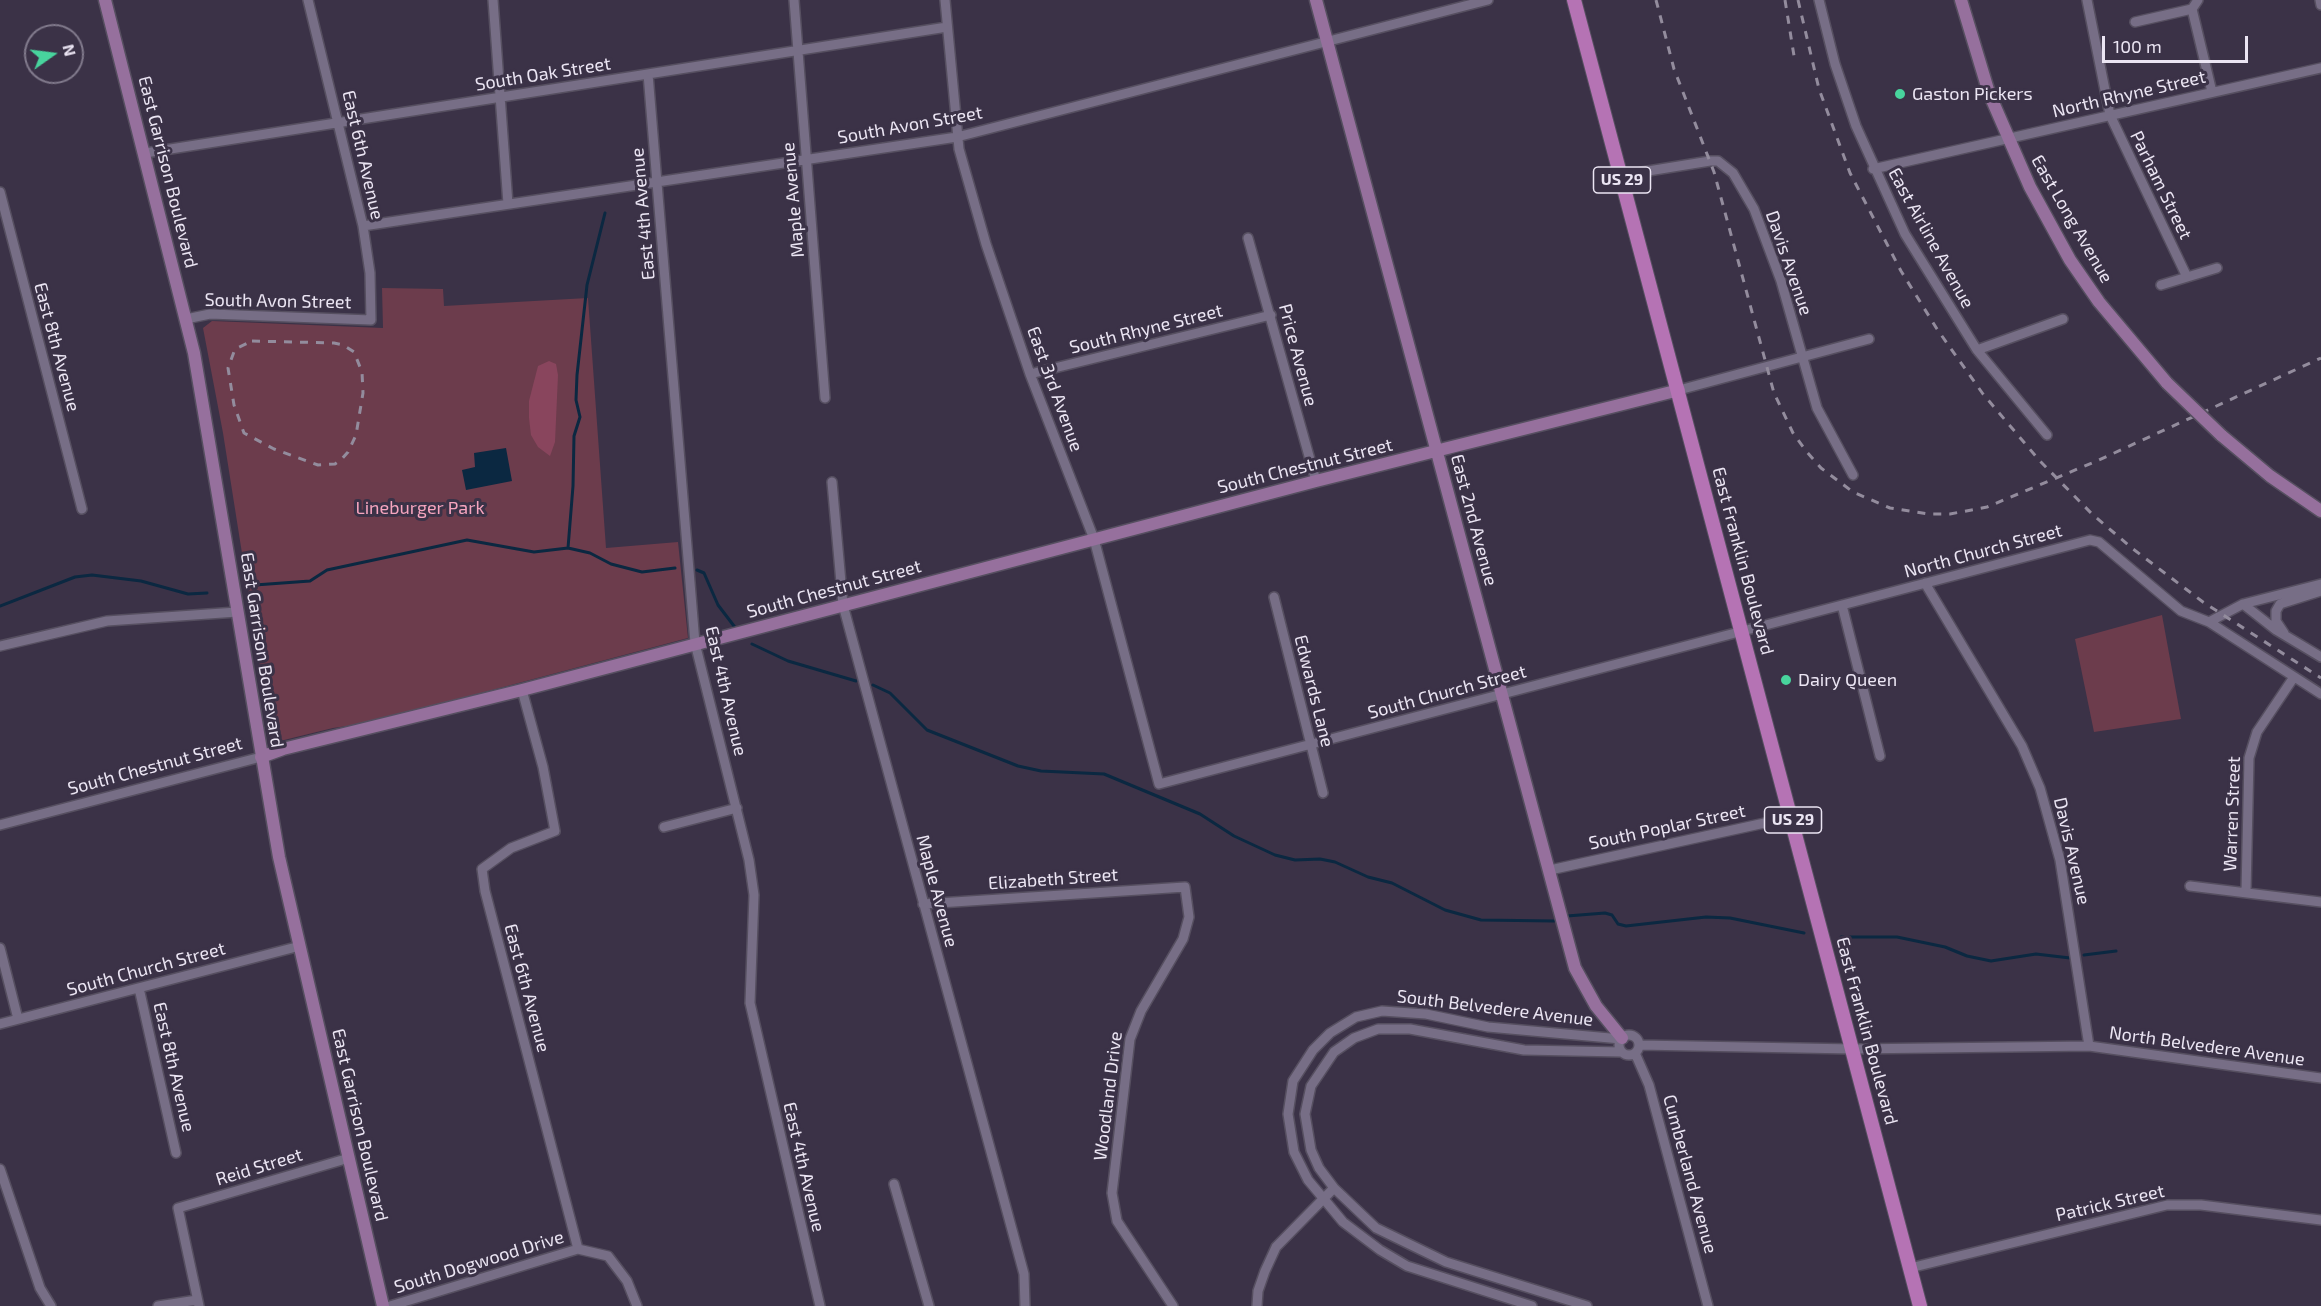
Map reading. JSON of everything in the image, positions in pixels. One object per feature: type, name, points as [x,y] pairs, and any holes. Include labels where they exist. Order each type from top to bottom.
[{"type":"main road","name":"East Franklin Boulevard","points":[[1574,0],[1743,630],[1920,1306]]},
{"type":"street","name":"East Garrison Boulevard","points":[[105,0],[186,319],[210,436],[237,612],[279,857],[383,1306]]},
{"type":"street","name":"East 6th Avenue","points":[[308,0],[363,226],[370,273],[371,320]]},
{"type":"street","points":[[493,0],[508,204]]},
{"type":"street","name":"Maple Avenue","points":[[794,0],[825,398]]},
{"type":"street","name":"East 3rd Avenue","points":[[945,0],[957,137],[986,243],[1030,374],[1094,539],[1159,784]]},
{"type":"street","name":"East 2nd Avenue","points":[[1316,0],[1575,968],[1596,1006],[1622,1039]]},
{"type":"street","name":"South Avon Street","points":[[363,226],[957,137],[1488,0]]},
{"type":"street","name":"East Airline Avenue","points":[[1819,0],[1835,64],[1874,169],[1924,267],[1977,350],[2047,435]]},
{"type":"street","name":"East Long Avenue","points":[[1961,0],[1982,75],[2007,138],[2070,260],[2124,335],[2167,383],[2221,435],[2270,476],[2321,511]]},
{"type":"street","name":"Parham Street","points":[[2087,0],[2110,115],[2187,277]]},
{"type":"street","points":[[2135,22],[2192,9],[2198,0]]},
{"type":"street","points":[[2320,0],[2321,5]]},
{"type":"street","points":[[2192,9],[2212,92]]},
{"type":"street","name":"South Oak Street","points":[[145,153],[947,27]]},
{"type":"street","name":"North Rhyne Street","points":[[1874,169],[2321,68]]},
{"type":"street","name":"East 4th Avenue","points":[[648,74],[695,643],[737,808],[754,895],[750,1003],[820,1306]]},
{"type":"street","name":"Davis Avenue","points":[[1622,178],[1710,160],[1719,161],[1733,172],[1754,209],[1769,250],[1817,408],[1853,475]]},
{"type":"street","name":"East 8th Avenue","points":[[0,192],[82,509]]},
{"type":"street","name":"Price Avenue","points":[[1248,238],[1316,482]]},
{"type":"street","points":[[2161,285],[2217,268]]},
{"type":"street","name":"South Avon Street","points":[[186,319],[210,314],[371,320]]},
{"type":"street","name":"South Rhyne Street","points":[[1030,374],[1271,315]]},
{"type":"street","points":[[1977,350],[2063,319]]},
{"type":"street","points":[[1678,390],[1869,339]]},
{"type":"street","name":"South Chestnut Street","points":[[0,825],[261,757],[283,748],[522,690],[1094,539],[1678,390]]},
{"type":"street","name":"Maple Avenue","points":[[832,482],[843,605],[1024,1275],[1025,1306]]},
{"type":"street","name":"North Church Street","points":[[1743,630],[2090,540],[2099,542],[2181,611],[2209,622]]},
{"type":"street","name":"Davis Avenue","points":[[1925,583],[2022,746],[2040,788],[2060,860],[2089,1046]]},
{"type":"street","points":[[2321,584],[2243,604],[2209,622],[2321,694]]},
{"type":"street","points":[[2286,636],[2276,621],[2276,611],[2280,604],[2321,591]]},
{"type":"street","name":"Edwards Lane","points":[[1274,597],[1323,794]]},
{"type":"street","points":[[1842,604],[1880,756]]},
{"type":"street","points":[[2243,604],[2286,636],[2321,657]]},
{"type":"street","points":[[0,646],[107,621],[237,612]]},
{"type":"street","name":"South Church Street","points":[[1159,784],[1743,630]]},
{"type":"street","name":"Warren Street","points":[[2246,892],[2249,758],[2258,732],[2294,677]]},
{"type":"street","name":"East 6th Avenue","points":[[522,690],[543,767],[555,831],[511,848],[482,869],[485,891],[578,1249]]},
{"type":"street","points":[[663,827],[737,808]]},
{"type":"street","name":"South Poplar Street","points":[[1550,870],[1792,817]]},
{"type":"street","points":[[2190,886],[2321,902]]},
{"type":"street","name":"Elizabeth Street","points":[[923,904],[1185,887]]},
{"type":"street","name":"Woodland Drive","points":[[1173,1306],[1117,1221],[1112,1193],[1130,1040],[1141,1011],[1183,939],[1189,917],[1185,887]]},
{"type":"street","name":"South Church Street","points":[[0,1024],[300,946]]},
{"type":"street","points":[[0,948],[18,1020]]},
{"type":"street","name":"East 8th Avenue","points":[[139,988],[176,1153]]},
{"type":"street","name":"South Belvedere Avenue","points":[[1532,1306],[1451,1281],[1393,1259],[1355,1232],[1323,1200],[1308,1180],[1294,1152],[1288,1130],[1289,1102],[1293,1081],[1305,1060],[1321,1041],[1342,1024],[1369,1014],[1397,1010],[1488,1027],[1622,1039]]},
{"type":"street","name":"South Belvedere Avenue","points":[[1587,1306],[1431,1257],[1376,1228],[1334,1188],[1319,1168],[1311,1150],[1305,1114],[1311,1086],[1334,1052],[1354,1038],[1378,1029],[1395,1028],[1524,1050],[1622,1052]]},
{"type":"street","points":[[1637,1049],[1632,1035],[1622,1039],[1620,1046],[1622,1052],[1627,1055],[1637,1049],[2089,1046]]},
{"type":"street","name":"North Belvedere Avenue","points":[[2089,1046],[2321,1078]]},
{"type":"street","name":"Cumberland Avenue","points":[[1637,1049],[1649,1084],[1708,1306]]},
{"type":"street","name":"Reid Street","points":[[198,1303],[178,1208],[349,1158]]},
{"type":"street","points":[[0,1169],[40,1288],[51,1306]]},
{"type":"street","points":[[894,1184],[928,1306]]},
{"type":"street","points":[[1257,1306],[1261,1281],[1276,1247],[1334,1188]]},
{"type":"street","name":"Patrick Street","points":[[1910,1268],[2167,1205],[2202,1205],[2321,1220]]},
{"type":"street","points":[[578,1249],[608,1256],[627,1281],[638,1306]]},
{"type":"street","name":"South Dogwood Drive","points":[[390,1306],[578,1249]]},
{"type":"street","points":[[158,1306],[198,1303]]},
{"type":"green space","name":"Lineburger Park","points":[[382,288],[443,289],[444,306],[588,298],[606,548],[678,542],[688,638],[368,723],[333,728],[280,741],[271,737],[223,433],[203,328],[212,321],[383,328]]},
{"type":"green space","points":[[2162,615],[2181,719],[2094,732],[2075,639]]},
{"type":"shaded area","points":[[549,361],[556,364],[558,375],[555,442],[550,456],[538,447],[531,435],[529,418],[529,401],[538,366]]},
{"type":"water","points":[[506,448],[512,481],[466,490],[462,470],[475,467],[474,453]]},
{"type":"waterway","points":[[568,548],[574,436],[580,417],[576,400],[577,375],[587,285],[605,213]]},
{"type":"waterway","points":[[255,585],[310,581],[327,570],[467,540],[534,552],[568,548],[590,553],[611,564],[642,572],[675,568]]},
{"type":"waterway","points":[[697,570],[704,573],[718,605],[734,626]]},
{"type":"waterway","points":[[0,606],[75,577],[92,575],[141,581],[188,594],[207,593]]},
{"type":"waterway","points":[[752,644],[788,661],[856,681]]},
{"type":"waterway","points":[[873,685],[890,693],[927,730],[1018,766],[1041,771],[1104,774],[1200,814],[1234,836],[1275,855],[1295,860],[1320,859],[1335,862],[1368,877],[1392,883],[1445,910],[1481,920],[1554,921]]},
{"type":"waterway","points":[[1567,916],[1605,913],[1612,915],[1618,924],[1626,926],[1706,917],[1730,918],[1804,933]]},
{"type":"waterway","points":[[1841,937],[1897,937],[1945,947],[1967,956],[1991,961],[2036,954],[2070,958]]},
{"type":"waterway","points":[[2084,955],[2116,951]]},
{"type":"railway","points":[[1656,0],[1674,69],[1714,172],[1774,393],[1793,433],[1806,451],[1821,468],[1853,492],[1890,508],[1929,514],[1950,514],[1987,507],[2099,460],[2321,358]]},
{"type":"railway","points":[[1785,0],[1795,62]]},
{"type":"railway","points":[[1798,0],[1819,89],[1850,173],[1901,271],[1937,329],[1983,394],[2039,460],[2092,514],[2133,549],[2203,602],[2321,678]]},
{"type":"railway","points":[[252,341],[334,343],[343,345],[354,352],[362,372],[363,393],[356,435],[348,452],[341,460],[335,464],[318,465],[274,449],[244,433],[234,405],[228,368],[235,349],[252,341]]},
{"type":"place","name":"Gaston Pickers","points":[[1900,94]]},
{"type":"place","name":"Dairy Queen","points":[[1786,680]]}]
